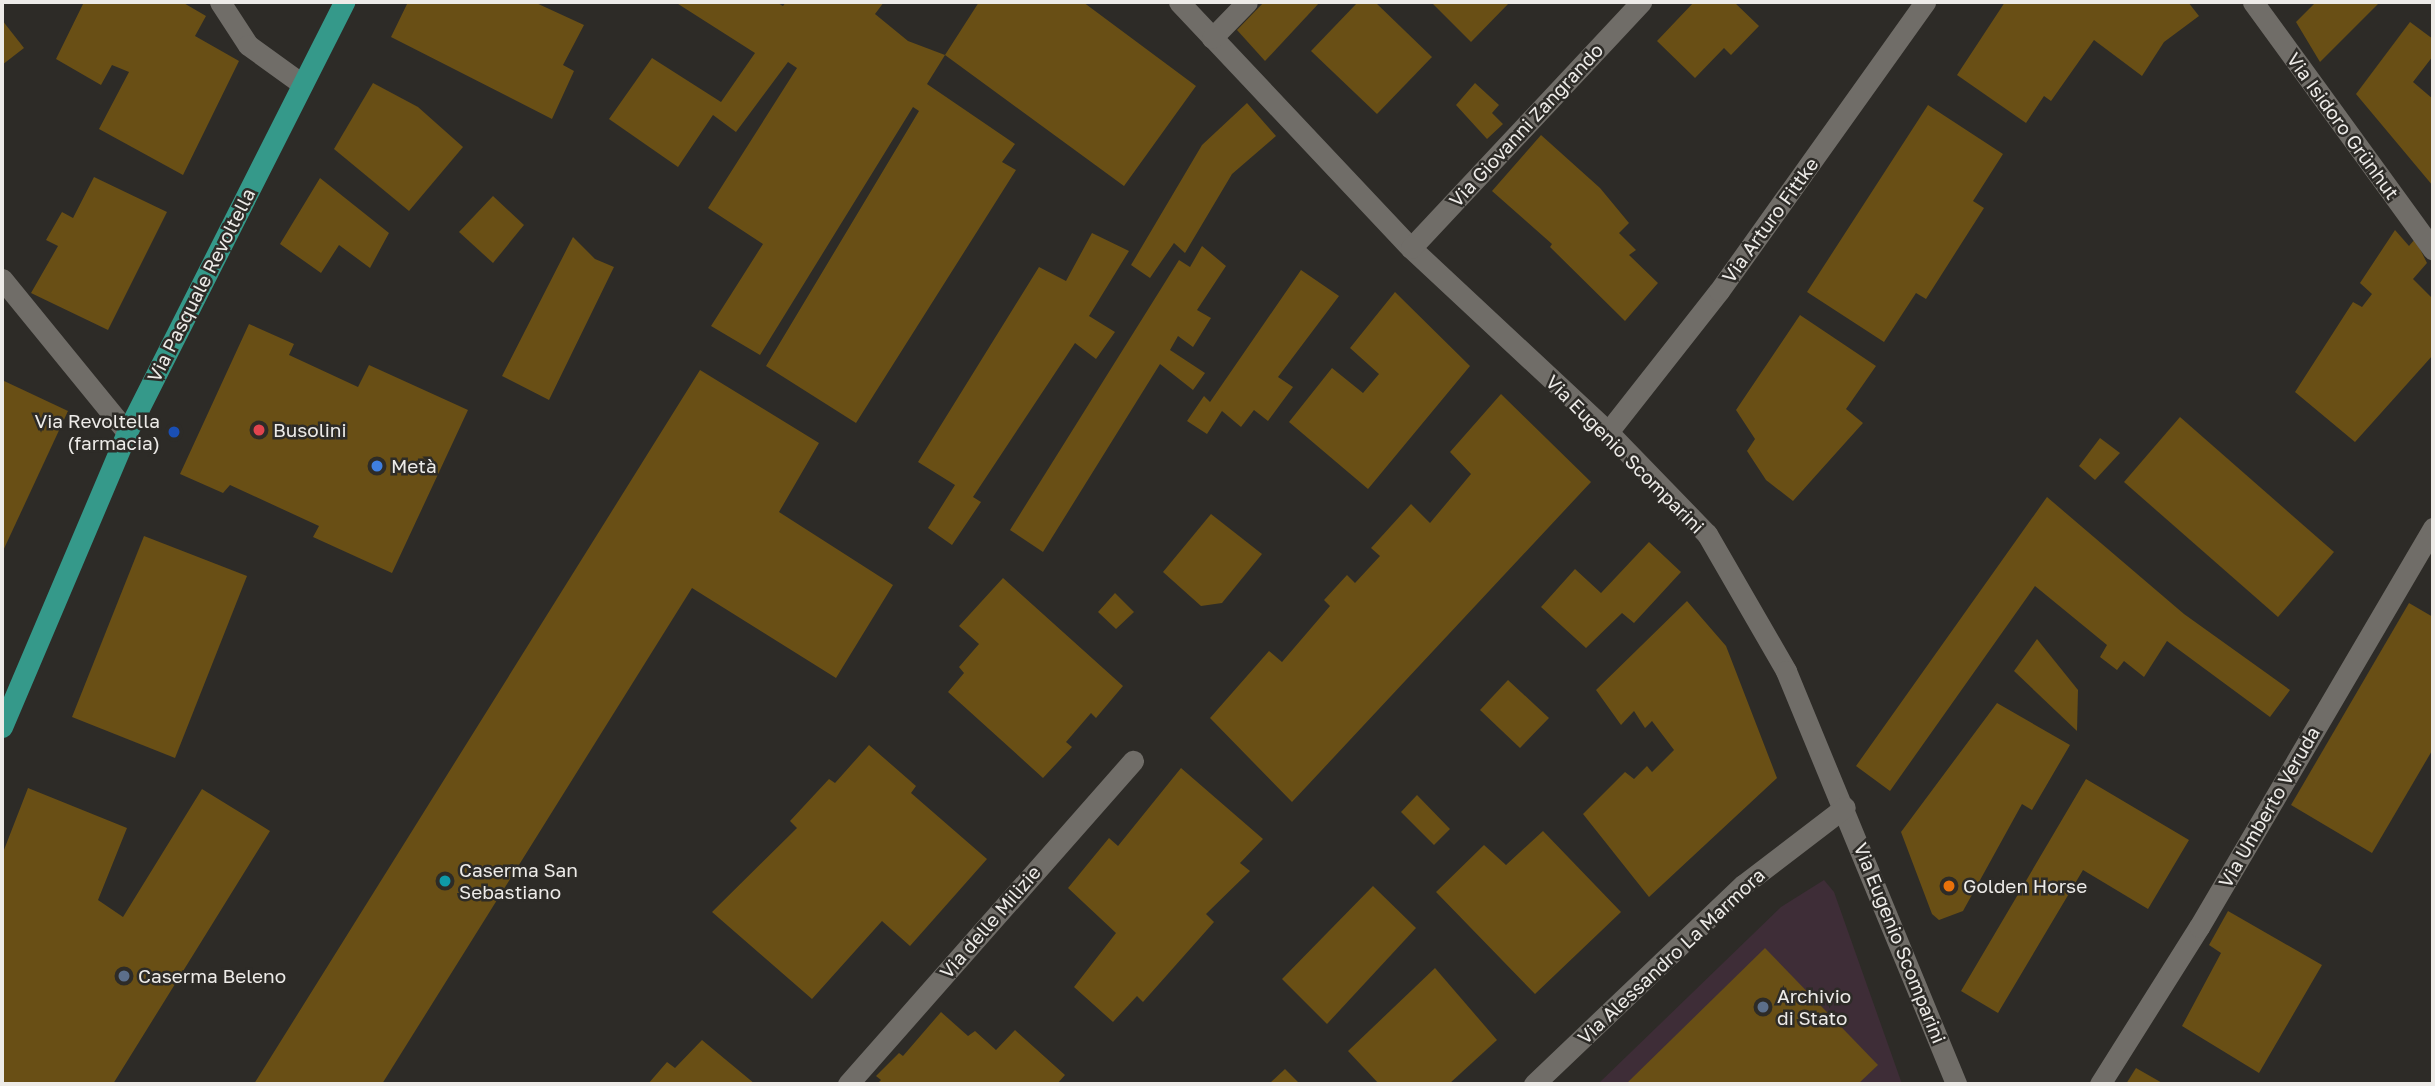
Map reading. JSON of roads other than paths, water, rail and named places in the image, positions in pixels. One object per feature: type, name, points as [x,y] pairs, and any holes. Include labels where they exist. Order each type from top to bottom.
[{"type":"main road","name":"Via Pasquale Revoltella","points":[[2,727],[127,432],[344,2]]},
{"type":"street","points":[[220,2],[248,45],[302,84]]},
{"type":"street","name":"Via Eugenio Scomparini","points":[[1179,2],[1411,248],[1608,432],[1707,534],[1786,671],[1845,807],[1956,1084]]},
{"type":"street","points":[[1212,38],[1247,2]]},
{"type":"street","name":"Via Giovanni Zangrando","points":[[1411,248],[1641,2]]},
{"type":"street","name":"Via Arturo Fittke","points":[[1608,432],[1719,291],[1925,2]]},
{"type":"street","name":"Via Isidoro Grünhut","points":[[2253,2],[2433,250]]},
{"type":"street","points":[[2,279],[127,432]]},
{"type":"street","name":"Via Umberto Veruda","points":[[2100,1084],[2199,927],[2433,528]]},
{"type":"street","name":"Via delle Milizie","points":[[848,1084],[1133,761]]},
{"type":"street","name":"Via Alessandro La Marmora","points":[[1534,1084],[1743,885],[1845,807]]},
{"type":"place","name":"Busolini","points":[[259,430]]},
{"type":"place","name":"Via Revoltella (farmacia)","points":[[174,432]]},
{"type":"place","name":"Metà","points":[[377,466]]},
{"type":"place","name":"Caserma San Sebastiano","points":[[445,881]]},
{"type":"place","name":"Golden Horse","points":[[1949,886]]},
{"type":"place","name":"Caserma Beleno","points":[[124,976]]},
{"type":"place","name":"Archivio di Stato","points":[[1763,1007]]}]
